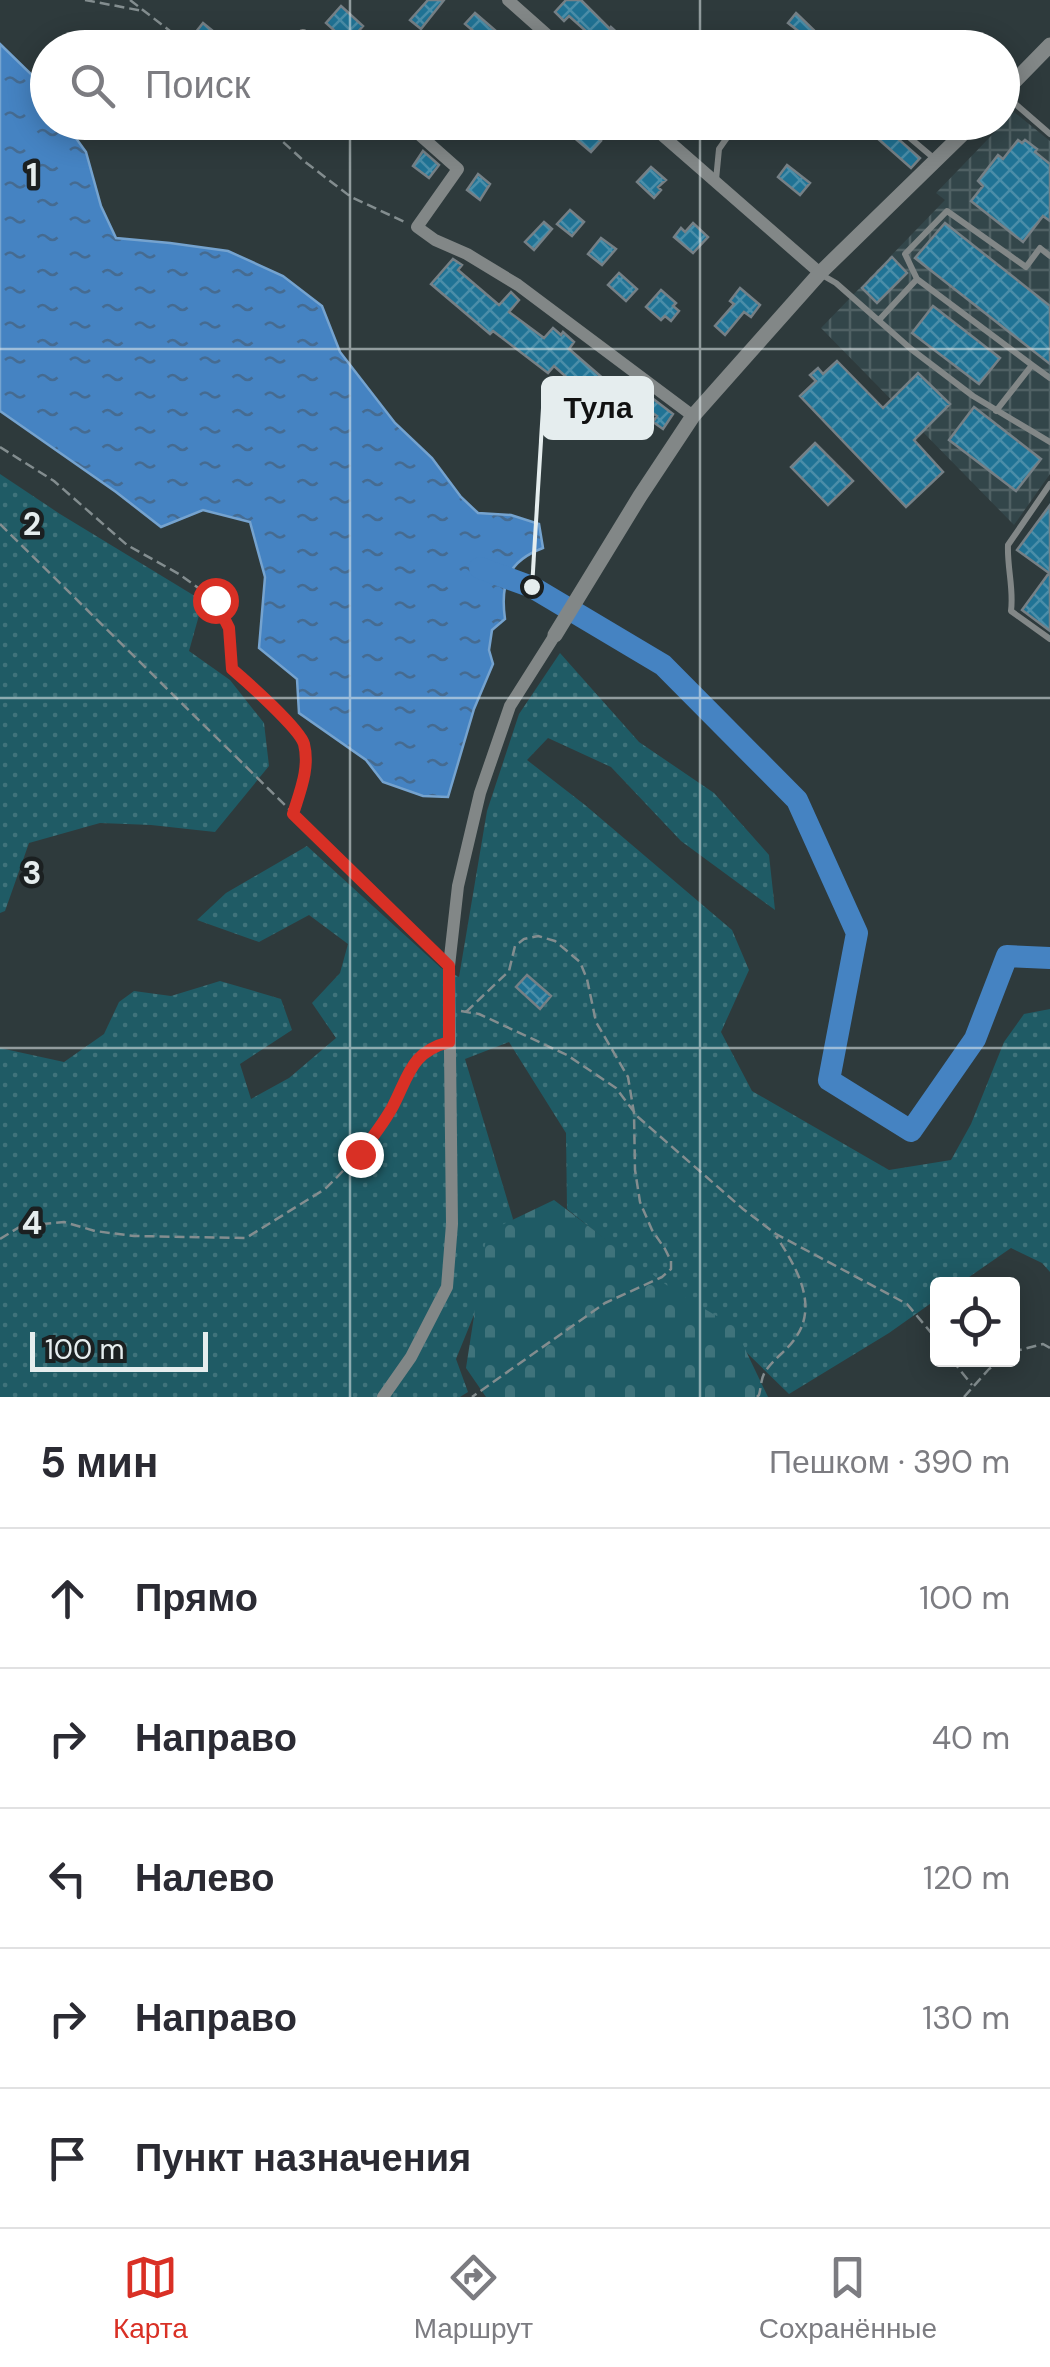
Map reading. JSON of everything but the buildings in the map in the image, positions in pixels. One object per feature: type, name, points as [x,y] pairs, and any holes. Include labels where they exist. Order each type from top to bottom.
[{"type":"street","points":[[508,0],[542,30]]},
{"type":"street","points":[[1020,76],[1050,45]]},
{"type":"street","points":[[425,140],[458,169],[417,227],[518,285],[693,416]]},
{"type":"street","points":[[666,140],[820,273]]},
{"type":"street","points":[[383,1397],[411,1357],[446,1287],[452,1224],[449,966],[458,886],[480,793],[510,706],[693,416],[820,273],[956,140]]},
{"type":"lane","points":[[1020,108],[1050,134]]},
{"type":"lane","points":[[717,185],[719,149],[725,140]]},
{"type":"lane","points":[[912,140],[936,161]]},
{"type":"lane","points":[[1050,256],[1040,248],[1026,268],[947,211],[905,254],[918,279],[1050,378]]},
{"type":"lane","points":[[820,273],[911,349],[996,411],[1050,442]]},
{"type":"lane","points":[[879,320],[918,279]]},
{"type":"lane","points":[[996,411],[1032,365]]},
{"type":"lane","points":[[1050,484],[1008,546],[1007,554],[1012,611],[1050,639]]},
{"type":"path","points":[[85,0],[148,12]]},
{"type":"path","points":[[130,0],[170,30]]},
{"type":"path","points":[[281,140],[352,197],[417,227]]},
{"type":"path","points":[[0,447],[54,481],[126,545],[179,574],[215,600],[229,628],[232,669],[304,740],[306,776],[293,814]]},
{"type":"path","points":[[0,524],[449,966]]},
{"type":"path","points":[[466,1012],[509,971],[515,946],[524,939],[538,936],[555,941],[580,962],[596,1022],[628,1077],[640,1202],[671,1261],[670,1269],[662,1277],[605,1303],[472,1397]]},
{"type":"path","points":[[449,1010],[479,1014],[566,1055],[616,1088],[634,1112],[743,1209],[776,1234],[907,1304],[930,1331]]},
{"type":"path","points":[[0,1239],[22,1226],[64,1222],[134,1236],[246,1238],[325,1189],[360,1154],[391,1110],[408,1070],[430,1047],[449,1042]]},
{"type":"path","points":[[757,1397],[764,1374],[796,1338],[804,1322],[802,1281],[776,1234]]},
{"type":"path","points":[[1020,1348],[1043,1344],[1050,1348]]},
{"type":"path","points":[[958,1367],[973,1386]]},
{"type":"path","points":[[964,1397],[992,1367]]},
{"type":"path","points":[[478,1392],[482,1397]]},
{"type":"shaded area","points":[[1020,117],[1050,141],[1050,474],[1014,525],[821,328],[945,200],[936,193],[987,140],[1020,140]]},
{"type":"green space","points":[[0,474],[203,601],[189,651],[230,680],[264,723],[269,766],[215,832],[100,823],[29,843],[5,911],[0,913]]},
{"type":"green space","points":[[560,653],[639,742],[714,793],[769,855],[775,910],[681,841],[611,767],[548,738],[527,760],[732,930],[749,970],[721,1032],[752,1091],[889,1170],[951,1160],[971,1124],[1004,1042],[1024,1014],[1050,1009],[1050,1272],[1042,1263],[1011,1248],[969,1277],[930,1277],[930,1304],[789,1394],[746,1352],[567,1209],[566,1133],[509,1042],[465,1059],[513,1219],[456,1359],[468,1392],[460,1397],[0,1397],[0,1048],[64,1062],[104,1034],[119,1002],[134,991],[171,996],[220,981],[281,999],[292,1030],[240,1064],[251,1099],[289,1078],[336,1038],[312,1003],[340,973],[348,944],[309,915],[259,942],[197,920],[226,893],[307,846],[441,968],[459,977],[487,811],[519,714]]},
{"type":"green space","points":[[554,1200],[677,1293],[734,1326],[768,1397],[486,1397],[466,1368],[487,1232]]},
{"type":"water","points":[[0,44],[30,73],[30,140],[77,140],[86,152],[101,206],[116,238],[228,251],[283,276],[322,306],[340,352],[395,423],[432,458],[461,497],[478,513],[511,515],[539,524],[543,548],[514,567],[506,584],[505,619],[492,630],[489,650],[493,664],[474,709],[448,797],[423,796],[383,782],[366,760],[299,713],[297,679],[259,648],[265,577],[250,522],[203,510],[161,527],[0,411]]},
{"type":"waterway","points":[[480,568],[532,587],[663,665],[797,800],[857,933],[829,1080],[911,1131],[975,1039],[1007,956],[1050,958]]},
{"type":"place","name":"Тула","points":[[532,587]]},
{"type":"route","points":[[215,600],[229,628],[232,669],[304,740],[306,776],[293,814],[449,966],[449,1042],[430,1047],[408,1070],[391,1110],[360,1154]]}]
